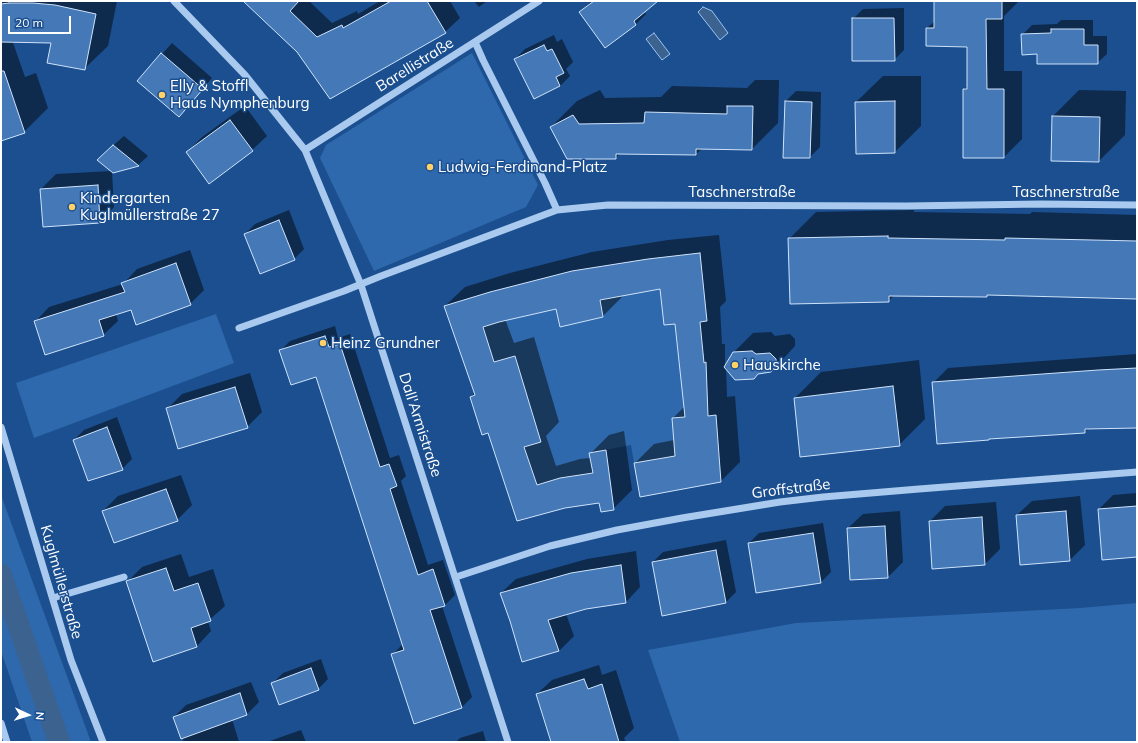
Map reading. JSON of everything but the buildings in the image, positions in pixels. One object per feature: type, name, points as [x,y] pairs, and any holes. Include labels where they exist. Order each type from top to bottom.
[{"type":"street","name":"Dall'Armistraße","points":[[174,1],[245,75],[305,150],[361,285],[508,742]]},
{"type":"street","name":"Barellistraße","points":[[305,150],[538,1]]},
{"type":"street","points":[[475,42],[482,60],[546,183],[557,210]]},
{"type":"street","name":"Taschnerstraße","points":[[239,328],[361,285],[380,276],[557,210],[608,205],[1137,205]]},
{"type":"street","name":"Kuglmüllerstraße","points":[[1,427],[71,660],[103,742]]},
{"type":"street","name":"Groffstraße","points":[[456,577],[550,546],[617,530],[780,502],[935,487],[1137,472]]},
{"type":"street","points":[[53,598],[124,577]]},
{"type":"street","points":[[1,723],[7,742]]},
{"type":"shaded area","points":[[703,7],[712,11],[728,33],[720,40],[698,12]]},
{"type":"shaded area","points":[[654,33],[670,54],[662,60],[646,39]]},
{"type":"shaded area","points":[[472,53],[538,185],[526,207],[374,271],[320,158],[326,145]]},
{"type":"shaded area","points":[[660,289],[664,325],[675,324],[685,417],[672,418],[675,456],[634,463],[631,445],[589,453],[593,473],[560,478],[537,485],[524,447],[541,442],[515,356],[494,362],[483,327],[556,309],[561,327],[603,317],[600,300]]},
{"type":"shaded area","points":[[216,314],[234,363],[34,438],[16,383]]},
{"type":"shaded area","points":[[1,495],[91,742],[32,742],[1,651]]},
{"type":"shaded area","points":[[1137,603],[1137,742],[680,742],[648,650],[796,623],[1080,608]]},
{"type":"waterway","points":[[1,575],[59,742]]},
{"type":"place","name":"Elly & Stoffl Haus Nymphenburg","points":[[162,95]]},
{"type":"place","name":"Ludwig-Ferdinand-Platz","points":[[430,167]]},
{"type":"place","name":"Kindergarten Kuglmüllerstraße 27","points":[[72,207]]},
{"type":"place","name":"Heinz Grundner","points":[[323,343]]},
{"type":"place","name":"Hauskirche","points":[[735,365]]}]
